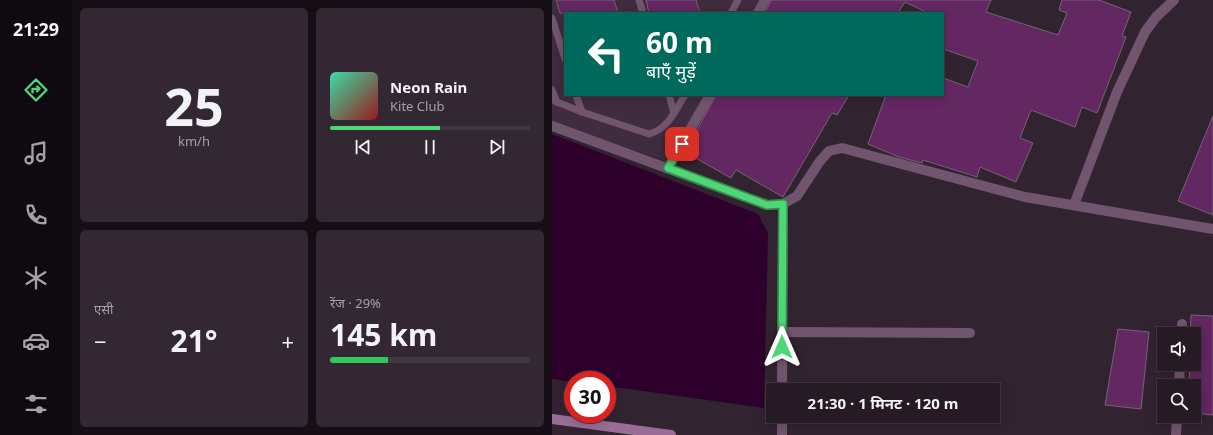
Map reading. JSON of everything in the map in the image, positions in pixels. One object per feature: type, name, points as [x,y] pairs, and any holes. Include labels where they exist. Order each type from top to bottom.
[{"type":"street","points":[[759,12],[765,0]]},
{"type":"street","points":[[1074,205],[1117,92],[1145,32],[1156,17],[1174,0]]},
{"type":"street","points":[[668,168],[709,96]]},
{"type":"street","points":[[552,126],[767,205],[783,204],[797,196],[820,161],[829,151],[842,148],[1025,197],[1213,229]]},
{"type":"street","points":[[782,383],[783,204]]},
{"type":"street","points":[[782,332],[970,333]]},
{"type":"street","points":[[552,419],[671,435]]},
{"type":"street","points":[[782,423],[782,435]]},
{"type":"street","points":[[1176,435],[1177,423]]},
{"type":"lane","points":[[639,0],[643,12]]},
{"type":"lane","points":[[732,12],[738,0]]},
{"type":"lane","points":[[552,18],[554,33],[564,57]]},
{"type":"lane","points":[[552,90],[555,101],[582,112],[649,134],[657,132],[665,127],[684,96]]},
{"type":"lane","points":[[576,96],[582,112]]},
{"type":"lane","points":[[669,96],[674,112]]},
{"type":"shaded area","points":[[552,0],[765,0],[758,12],[564,12],[564,96],[709,96],[671,163],[552,122]]},
{"type":"shaded area","points":[[552,134],[758,214],[768,233],[764,408],[616,387],[616,371],[564,371],[564,381],[552,379]]},
{"type":"building","points":[[556,0],[614,0],[618,12],[564,12],[560,13]]},
{"type":"building","points":[[646,0],[696,0],[700,12],[649,12]]},
{"type":"building","points":[[771,0],[991,0],[986,12],[1058,35],[1067,13],[1059,10],[1062,0],[1099,0],[1131,12],[1122,36],[1126,37],[1097,113],[1082,107],[1075,127],[1031,110],[1020,138],[1033,143],[1016,182],[980,167],[977,177],[923,160],[922,163],[899,157],[868,144],[886,96],[944,96],[944,78],[968,87],[978,61],[944,49],[944,12],[926,12],[905,2],[899,12],[765,12]]},
{"type":"building","points":[[715,96],[848,96],[837,115],[832,113],[783,197],[736,170],[731,178],[685,152]]},
{"type":"building","points":[[1213,116],[1213,215],[1178,201]]},
{"type":"building","points":[[1191,315],[1213,316],[1213,415],[1201,414],[1201,379],[1189,379],[1190,371],[1201,371],[1201,327],[1190,327]]},
{"type":"building","points":[[1118,329],[1149,332],[1141,409],[1105,405]]},
{"type":"route","points":[[682,144],[668,168],[767,205],[783,204],[782,347]]}]
